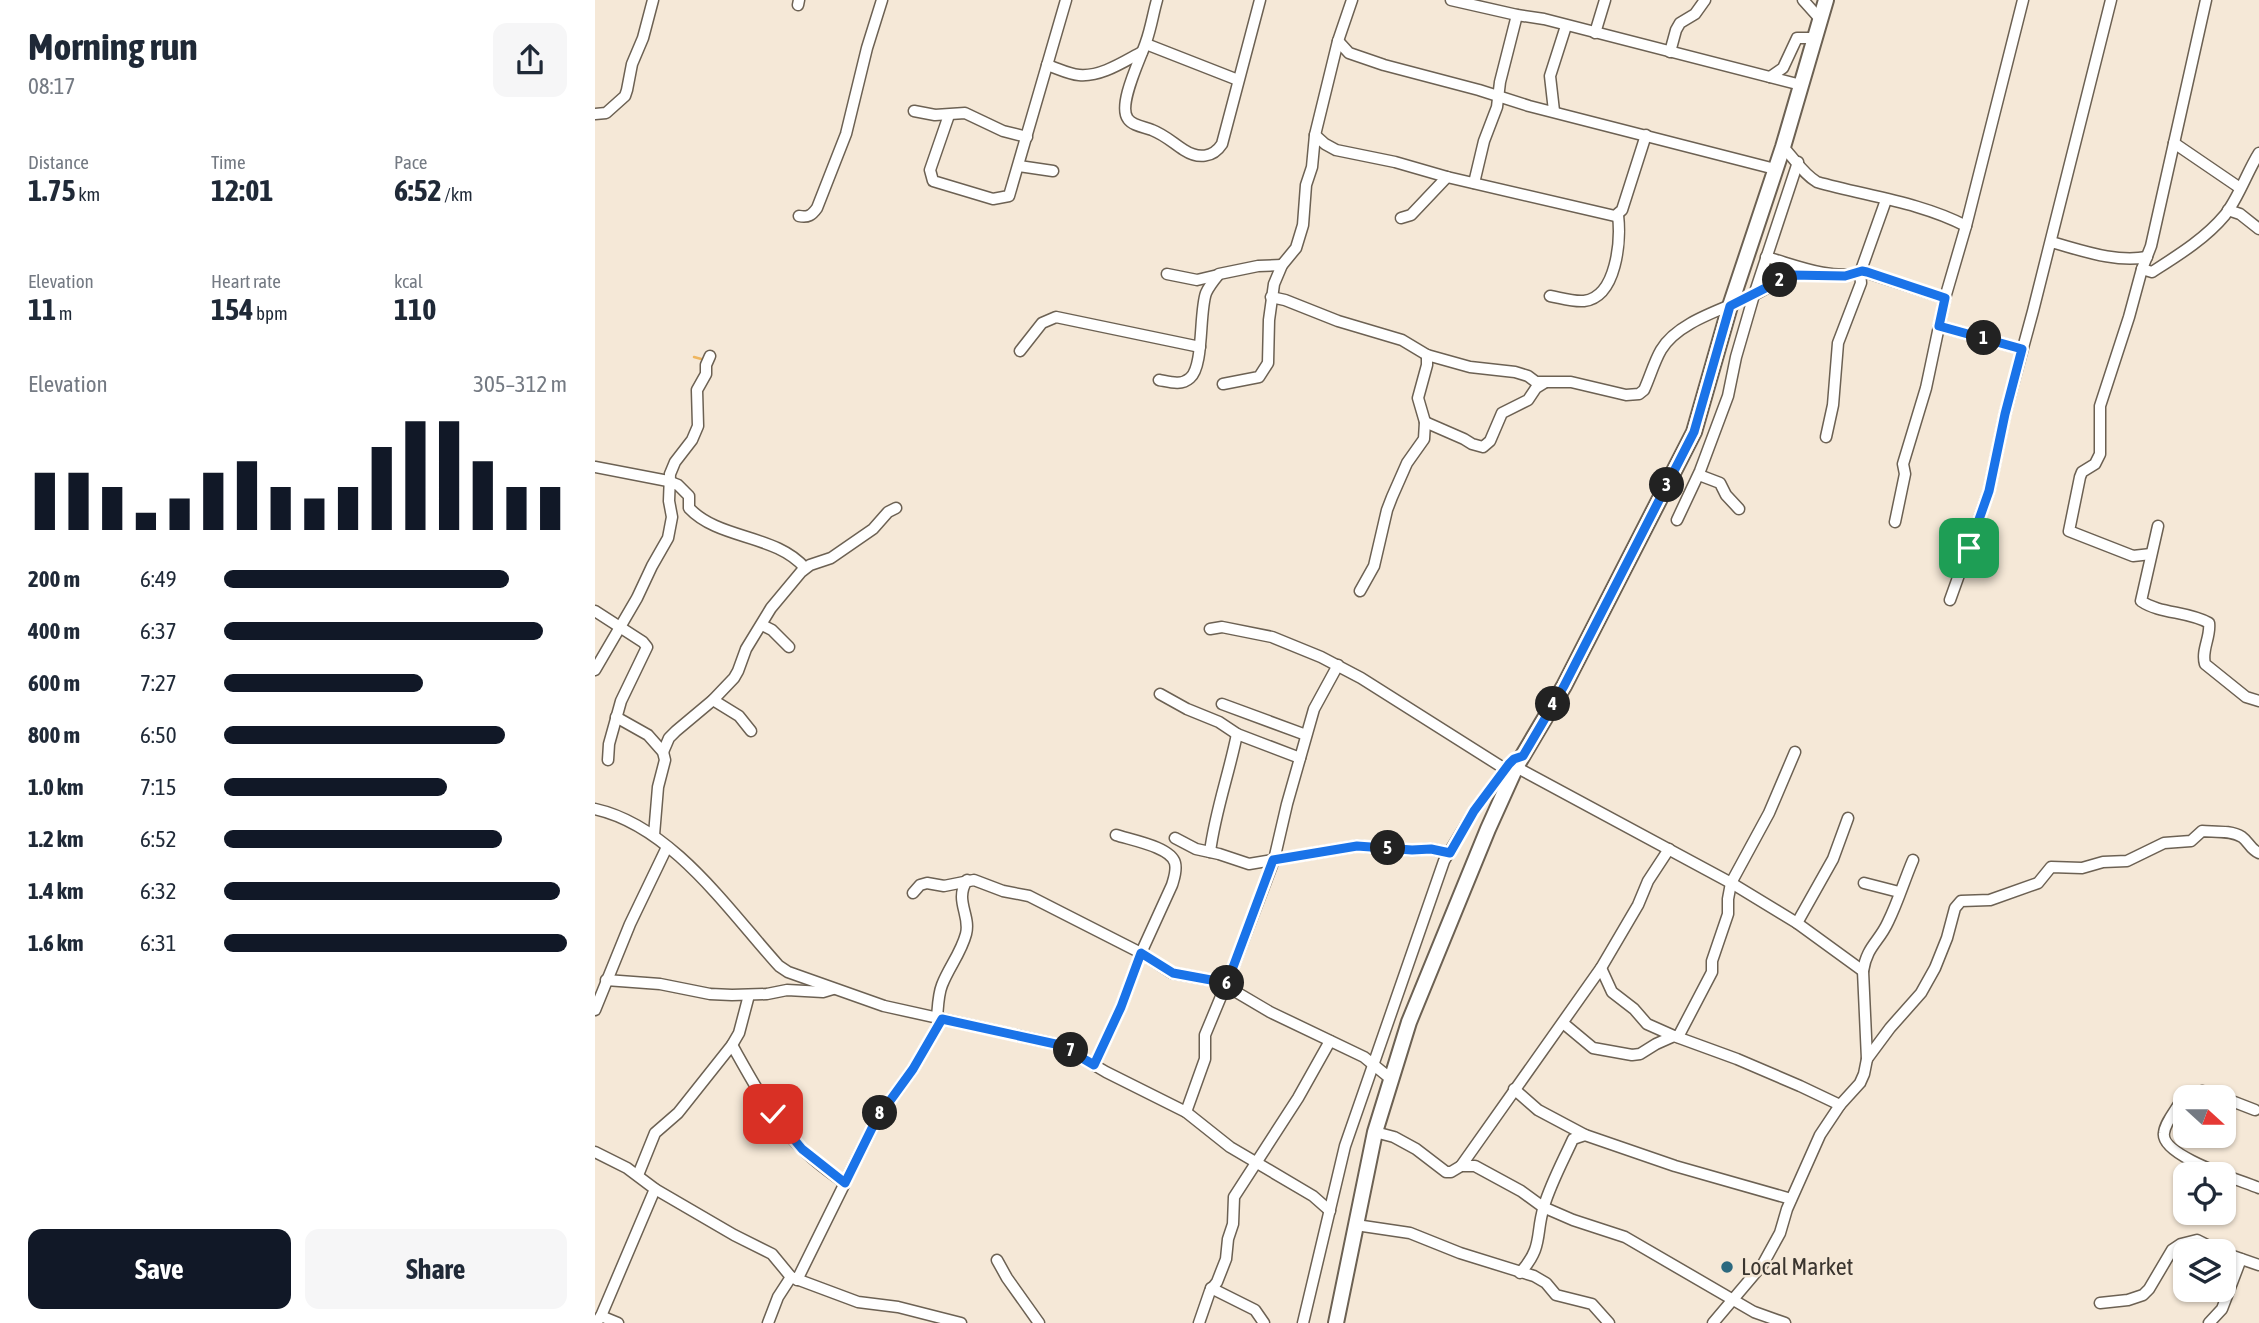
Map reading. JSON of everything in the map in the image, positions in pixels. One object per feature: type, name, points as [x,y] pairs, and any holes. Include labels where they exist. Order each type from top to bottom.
[{"type":"main road","points":[[1336,1323],[1375,1132],[1409,1022],[1515,764],[1564,686],[1694,432],[1730,306],[1783,147],[1826,0]]},
{"type":"street","points":[[595,114],[606,113],[625,96],[632,64],[643,38],[653,0]]},
{"type":"street","points":[[799,216],[812,215],[817,208],[841,151],[869,38],[882,0]]},
{"type":"street","points":[[949,115],[930,170],[933,181],[978,195],[1002,198],[1009,196],[1066,0]]},
{"type":"street","points":[[1157,0],[1125,111],[1127,119],[1132,123],[1164,135],[1195,156],[1209,155],[1222,144],[1260,0]]},
{"type":"street","points":[[1223,384],[1259,377],[1266,369],[1273,284],[1282,265],[1296,248],[1300,236],[1306,185],[1315,150],[1315,135],[1338,41],[1352,0]]},
{"type":"street","points":[[1595,33],[1605,0]]},
{"type":"street","points":[[1670,52],[1680,23],[1695,14],[1705,0]]},
{"type":"street","points":[[1803,0],[1820,19]]},
{"type":"street","points":[[1895,522],[1905,474],[1903,464],[1926,388],[1945,298],[2023,0]]},
{"type":"street","points":[[1950,600],[1989,491],[2005,414],[2111,0]]},
{"type":"street","points":[[2151,554],[2133,556],[2069,531],[2082,472],[2095,464],[2101,454],[2100,406],[2151,246],[2206,0]]},
{"type":"street","points":[[1458,1],[1544,19],[1801,85]]},
{"type":"street","points":[[1474,183],[1484,141],[1497,107],[1497,96],[1517,15]]},
{"type":"street","points":[[1554,111],[1550,76],[1566,26]]},
{"type":"street","points":[[1770,77],[1783,68],[1797,38],[1815,38]]},
{"type":"street","points":[[1338,41],[1349,53],[1384,65],[1775,169]]},
{"type":"street","points":[[1047,65],[1076,75],[1086,75],[1109,69],[1144,48],[1238,80]]},
{"type":"street","points":[[914,111],[935,115],[958,112],[1027,137]]},
{"type":"street","points":[[1315,135],[1336,150],[1618,215]]},
{"type":"street","points":[[1551,296],[1582,301],[1592,299],[1611,278],[1620,230],[1618,215],[1622,210],[1646,135]]},
{"type":"street","points":[[2173,143],[2240,188]]},
{"type":"street","points":[[1783,147],[1798,162],[1804,174],[1817,182],[1909,204],[1966,226]]},
{"type":"street","points":[[2142,269],[2152,272],[2211,230],[2228,210],[2259,153]]},
{"type":"street","points":[[1677,520],[1699,474],[1728,396],[1754,296],[1798,162]]},
{"type":"street","points":[[1019,166],[1053,171]]},
{"type":"street","points":[[1401,218],[1411,215],[1447,177]]},
{"type":"street","points":[[1826,437],[1833,405],[1837,343],[1861,283],[1861,272],[1886,200]]},
{"type":"street","points":[[2228,210],[2240,214],[2259,229]]},
{"type":"street","points":[[2051,242],[2105,256],[2134,259],[2147,257]]},
{"type":"street","points":[[1766,257],[1834,275]]},
{"type":"street","points":[[1167,274],[1197,281],[1258,266],[1282,265]]},
{"type":"street","points":[[1271,298],[1285,300],[1338,321],[1402,340],[1427,355],[1470,367],[1515,372],[1536,382],[1570,382],[1626,395],[1639,394],[1644,390],[1665,344],[1695,320],[1754,296],[1791,275],[1845,276],[1861,272],[1945,298]]},
{"type":"street","points":[[1159,380],[1179,383],[1190,379],[1196,368],[1200,347],[1206,293],[1219,274]]},
{"type":"street","points":[[1020,351],[1042,323],[1056,317],[1200,347]]},
{"type":"street","points":[[1939,326],[2022,349]]},
{"type":"street","points":[[1360,591],[1374,566],[1389,503],[1410,457],[1424,439],[1425,422],[1418,398],[1427,355]]},
{"type":"street","points":[[595,670],[668,538],[672,517],[668,481],[672,468],[692,440],[698,426],[697,390],[706,374],[708,360]]},
{"type":"street","points":[[1425,422],[1483,447],[1490,441],[1502,413],[1528,400],[1536,388],[1545,383]]},
{"type":"street","points":[[595,467],[678,485],[688,494],[689,508],[696,514],[727,531],[775,548],[800,562],[805,568]]},
{"type":"street","points":[[1699,474],[1720,483],[1726,495],[1739,509]]},
{"type":"street","points":[[663,752],[669,738],[713,700],[739,671],[746,649],[779,597],[805,568],[831,558],[873,529],[888,512],[896,508]]},
{"type":"street","points":[[2158,526],[2142,602],[2209,623],[2204,664],[2246,698],[2259,701]]},
{"type":"street","points":[[595,611],[643,642],[647,648],[627,684],[607,752],[608,760]]},
{"type":"street","points":[[762,625],[772,630],[789,648]]},
{"type":"street","points":[[1210,629],[1222,627],[1272,637],[1338,665],[1731,883],[1797,923],[1863,971]]},
{"type":"street","points":[[1187,1112],[1205,1059],[1205,1035],[1273,860],[1314,709],[1338,665]]},
{"type":"street","points":[[1160,694],[1219,722],[1237,734],[1300,758]]},
{"type":"street","points":[[713,700],[739,716],[751,732]]},
{"type":"street","points":[[1222,704],[1306,735]]},
{"type":"street","points":[[616,717],[648,735],[663,752],[665,760],[658,787],[654,835]]},
{"type":"street","points":[[1210,852],[1214,822],[1237,734]]},
{"type":"street","points":[[1563,1023],[1593,1048],[1632,1055],[1640,1054],[1676,1037],[1712,972],[1712,961],[1728,914],[1731,883],[1769,813],[1795,752]]},
{"type":"street","points":[[1303,1323],[1345,1146],[1427,907],[1450,853],[1474,811],[1515,764]]},
{"type":"street","points":[[595,809],[616,815],[654,835],[711,888],[779,966],[802,978],[884,1006],[1060,1045],[1187,1112],[1230,1147],[1313,1196],[1330,1211]]},
{"type":"street","points":[[1797,923],[1833,859],[1848,818]]},
{"type":"street","points":[[1867,1059],[1921,993],[1935,968],[1955,908],[1961,901],[1990,900],[2038,883],[2051,867],[2082,868],[2103,862],[2129,861],[2164,843],[2191,841],[2202,831],[2241,836],[2259,853]]},
{"type":"street","points":[[1094,1065],[1172,886],[1175,864],[1170,855],[1160,848],[1116,835]]},
{"type":"street","points":[[1175,838],[1196,849],[1249,864],[1357,846],[1431,849],[1450,853]]},
{"type":"street","points":[[595,1010],[605,980],[667,847]]},
{"type":"street","points":[[1375,1132],[1403,1142],[1445,1172],[1451,1172],[1461,1166],[1601,968],[1638,905],[1648,881],[1669,849]]},
{"type":"street","points":[[1713,1323],[1763,1264],[1780,1233],[1791,1199],[1820,1135],[1840,1105],[1860,1083],[1866,1070],[1863,971],[1867,953],[1887,926],[1913,860]]},
{"type":"street","points":[[913,892],[921,885],[944,886],[967,880],[1029,896],[1141,953],[1173,973],[1211,980],[1226,986],[1270,1012],[1358,1054],[1375,1064],[1391,1079]]},
{"type":"street","points":[[768,1323],[778,1297],[794,1278],[876,1120],[913,1069],[940,1019],[939,996],[943,982],[966,934],[961,898],[967,880]]},
{"type":"street","points":[[1864,883],[1899,892]]},
{"type":"street","points":[[1601,968],[1612,992],[1634,1009],[1647,1024],[1750,1064],[1840,1105]]},
{"type":"street","points":[[605,980],[660,984],[710,994],[749,995],[787,990],[823,992],[834,989]]},
{"type":"street","points":[[638,1175],[655,1133],[683,1107],[732,1045],[739,1033],[749,995]]},
{"type":"street","points":[[1199,1323],[1211,1288],[1217,1282],[1228,1252],[1234,1197],[1299,1098],[1330,1041]]},
{"type":"street","points":[[732,1045],[753,1084],[791,1138],[814,1160],[845,1183]]},
{"type":"street","points":[[1514,1089],[1538,1110],[1585,1135],[1687,1170],[1791,1199]]},
{"type":"street","points":[[2237,1103],[2255,1110]]},
{"type":"street","points":[[2173,1115],[2165,1129],[2165,1141],[2170,1148],[2183,1157],[2259,1188]]},
{"type":"street","points":[[1520,1273],[1534,1256],[1543,1207],[1573,1139],[1585,1135]]},
{"type":"street","points":[[595,1152],[627,1168],[655,1189],[734,1235],[772,1254],[794,1278],[858,1303],[913,1310],[961,1323]]},
{"type":"street","points":[[1461,1166],[1475,1166],[1521,1191],[1543,1207],[1625,1237],[1754,1312],[1785,1323]]},
{"type":"street","points":[[618,1323],[599,1320],[655,1189]]},
{"type":"street","points":[[1356,1225],[1410,1233],[1534,1276],[1561,1297],[1592,1304],[1609,1323]]},
{"type":"street","points":[[2100,1303],[2128,1300],[2143,1295],[2173,1249]]},
{"type":"street","points":[[2236,1257],[2259,1265]]},
{"type":"street","points":[[2210,1323],[2222,1309],[2241,1259]]},
{"type":"street","points":[[997,1260],[1039,1323]]},
{"type":"street","points":[[1211,1288],[1255,1310],[1264,1323]]},
{"type":"waterway","points":[[694,357],[705,360]]},
{"type":"place","name":"Local Market","points":[[1727,1267]]},
{"type":"route","points":[[773,1114],[802,1149],[845,1183],[876,1120],[913,1069],[942,1019],[1060,1045],[1094,1065],[1121,1007],[1141,953],[1173,973],[1211,980],[1226,986],[1273,860],[1357,846],[1431,849],[1450,853],[1474,811],[1509,764],[1523,756],[1564,686],[1612,594],[1694,432],[1730,306],[1754,296],[1785,277],[1850,276],[1862,271],[1867,272],[1945,298],[1939,326],[2022,349],[1989,491],[1969,548]]}]
